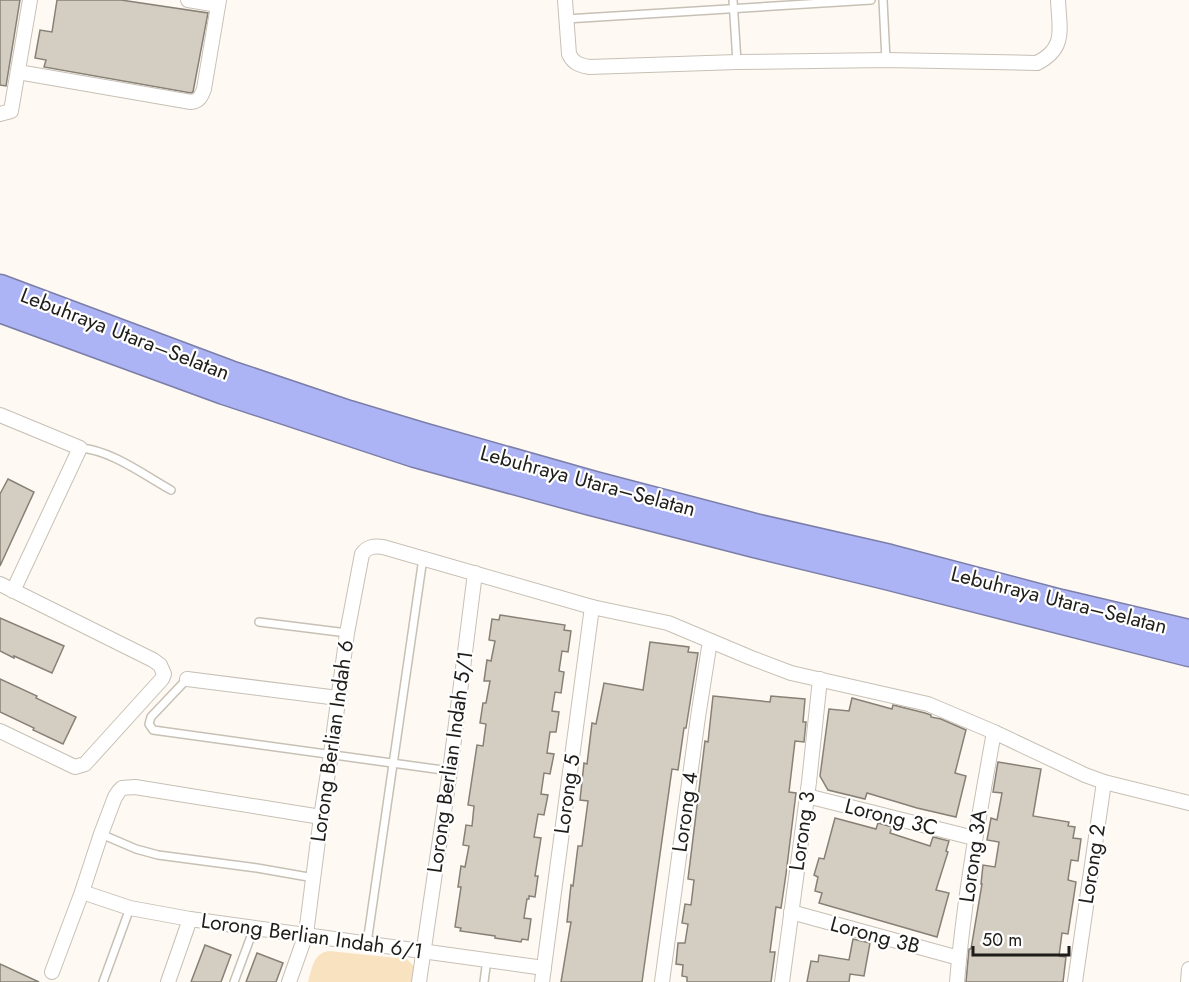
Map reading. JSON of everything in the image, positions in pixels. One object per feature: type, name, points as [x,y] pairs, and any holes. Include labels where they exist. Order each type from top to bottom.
[{"type":"highway","name":"Lebuhraya Utara–Selatan","points":[[0,287],[230,373],[422,435],[595,484],[891,557],[1061,602],[1189,632]]},
{"type":"highway","name":"Lebuhraya Utara–Selatan","points":[[0,309],[224,392],[415,455],[732,540],[1189,654]]},
{"type":"street","points":[[6,112],[18,72],[30,0]]},
{"type":"street","points":[[18,72],[196,101],[204,89],[219,2],[188,0]]},
{"type":"street","points":[[565,0],[569,54],[576,63],[589,67],[886,60],[1037,63],[1047,58],[1057,45],[1059,38],[1058,0]]},
{"type":"street","points":[[0,415],[80,448],[14,591]]},
{"type":"street","name":"Lorong Berlian Indah 6","points":[[289,982],[306,934],[347,633],[362,554],[365,549],[377,546],[423,558]]},
{"type":"street","points":[[423,558],[592,607],[668,623],[782,670],[928,704],[994,732],[1084,776],[1189,804]]},
{"type":"street","name":"Lorong Berlian Indah 5/1","points":[[420,982],[475,573]]},
{"type":"street","points":[[0,584],[153,660],[160,665],[164,674],[85,765],[75,767],[0,731]]},
{"type":"street","name":"Lorong 5","points":[[543,975],[592,607]]},
{"type":"street","name":"Lorong 4","points":[[662,982],[710,641]]},
{"type":"street","name":"Lorong 3","points":[[782,982],[820,679]]},
{"type":"street","points":[[187,680],[338,698]]},
{"type":"street","name":"Lorong 3A","points":[[957,982],[974,838],[994,732]]},
{"type":"street","name":"Lorong 2","points":[[1075,982],[1104,782]]},
{"type":"street","points":[[52,972],[119,790],[128,787],[321,817]]},
{"type":"street","name":"Lorong 3C","points":[[807,796],[974,838]]},
{"type":"street","name":"Lorong Berlian Indah 6/1","points":[[82,892],[130,908],[254,928],[487,959],[543,975]]},
{"type":"street","name":"Lorong 3B","points":[[791,912],[959,958]]},
{"type":"street","points":[[168,982],[190,918]]},
{"type":"street","points":[[1188,982],[1189,969]]},
{"type":"lane","points":[[733,0],[737,62]]},
{"type":"lane","points":[[566,19],[871,0]]},
{"type":"lane","points":[[883,0],[886,60]]},
{"type":"lane","points":[[80,448],[90,448],[105,453],[171,490]]},
{"type":"lane","points":[[367,943],[423,558]]},
{"type":"lane","points":[[259,622],[347,633]]},
{"type":"lane","points":[[187,680],[151,717],[149,724],[153,730],[450,771]]},
{"type":"lane","points":[[101,834],[136,849],[158,855],[314,878]]},
{"type":"lane","points":[[103,982],[130,908]]},
{"type":"lane","points":[[234,982],[254,928]]},
{"type":"lane","points":[[484,982],[487,959]]},
{"type":"shaded area","points":[[329,951],[407,959],[419,972],[418,982],[308,982],[316,958]]},
{"type":"building","points":[[0,0],[20,0],[6,86],[0,85]]},
{"type":"building","points":[[57,0],[121,0],[208,13],[193,92],[44,67],[46,60],[35,58],[40,30],[52,32]]},
{"type":"building","points":[[8,479],[34,492],[0,566],[0,494]]},
{"type":"building","points":[[500,615],[565,625],[564,630],[571,631],[568,652],[562,651],[559,671],[564,672],[561,693],[555,692],[552,711],[559,712],[556,732],[550,732],[547,753],[554,754],[550,774],[544,773],[541,794],[548,795],[544,815],[538,814],[534,837],[541,838],[535,876],[538,876],[535,897],[529,896],[527,899],[524,918],[531,919],[528,940],[522,939],[521,942],[460,931],[461,928],[455,927],[461,887],[458,887],[461,866],[465,867],[469,846],[463,845],[466,825],[472,826],[474,806],[468,805],[477,745],[483,746],[486,724],[480,723],[490,681],[484,681],[487,660],[491,661],[495,641],[489,640],[492,619],[499,620]]},
{"type":"building","points":[[0,618],[64,646],[52,673],[0,651]]},
{"type":"building","points":[[650,642],[689,647],[688,652],[698,653],[678,770],[672,769],[642,982],[561,982],[571,922],[567,922],[571,885],[573,886],[578,846],[582,846],[588,801],[580,800],[592,723],[596,724],[604,683],[643,690]]},
{"type":"building","points":[[0,679],[76,717],[63,744],[0,712]]},
{"type":"building","points":[[713,696],[770,702],[771,696],[805,699],[804,742],[795,741],[789,792],[796,793],[781,908],[776,907],[770,952],[775,952],[771,982],[687,982],[687,977],[682,976],[683,965],[676,964],[678,943],[685,943],[688,924],[682,923],[685,904],[691,905],[694,880],[688,879],[705,741],[708,742]]},
{"type":"building","points":[[852,698],[892,709],[893,705],[925,713],[966,730],[955,773],[966,776],[956,817],[867,793],[865,799],[828,790],[820,776],[829,709],[849,711]]},
{"type":"building","points":[[998,762],[1041,769],[1033,816],[1069,822],[1068,826],[1075,827],[1073,838],[1081,839],[1078,861],[1071,860],[1068,880],[1076,882],[1068,934],[1062,933],[1059,956],[1066,957],[1063,982],[966,982],[983,865],[995,867],[999,842],[987,840],[991,818],[997,820],[1002,793],[993,792]]},
{"type":"building","points":[[835,818],[876,829],[878,823],[892,827],[890,833],[930,846],[933,837],[949,841],[946,851],[948,852],[936,890],[949,893],[937,937],[819,903],[822,893],[815,891],[818,877],[814,875],[819,858],[824,859]]},
{"type":"building","points":[[853,939],[870,943],[864,976],[850,974],[849,982],[807,982],[811,961],[818,962],[819,955],[849,960]]},
{"type":"building","points":[[205,945],[231,955],[221,982],[191,982]]},
{"type":"building","points":[[257,953],[283,963],[276,982],[246,982]]},
{"type":"building","points":[[0,964],[39,982],[0,982]]}]
